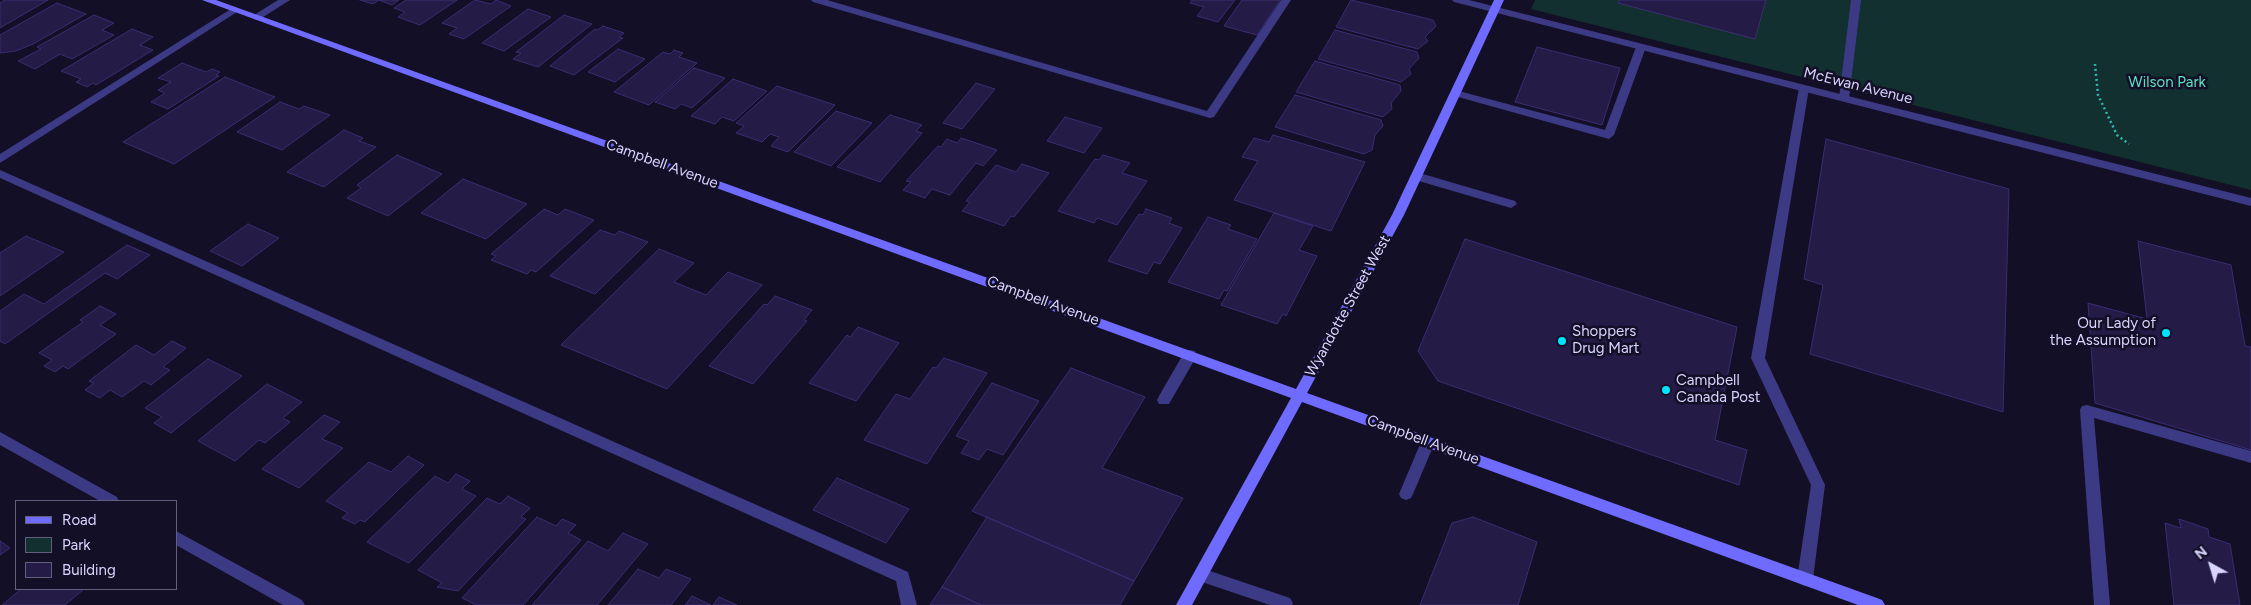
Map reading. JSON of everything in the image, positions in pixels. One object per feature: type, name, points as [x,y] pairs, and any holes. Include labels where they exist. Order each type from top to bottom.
[{"type":"street","name":"Campbell Avenue","points":[[207,0],[1300,394],[1877,605]]},
{"type":"street","points":[[256,17],[285,0]]},
{"type":"street","points":[[816,0],[1210,115],[1286,0]]},
{"type":"street","name":"McEwan Avenue","points":[[1458,0],[1497,5],[1641,47],[2251,202]]},
{"type":"street","points":[[1844,98],[1856,0]]},
{"type":"street","name":"Wyandotte Street West","points":[[1184,605],[1398,215],[1497,5]]},
{"type":"street","points":[[0,159],[234,10]]},
{"type":"street","points":[[1455,93],[1609,135],[1641,47]]},
{"type":"street","points":[[1804,88],[1758,358],[1818,486],[1805,579]]},
{"type":"street","points":[[0,174],[903,577],[909,605]]},
{"type":"street","points":[[1416,176],[1511,204]]},
{"type":"street","points":[[1164,400],[1190,355]]},
{"type":"street","points":[[2102,605],[2087,410],[2251,457]]},
{"type":"street","points":[[0,438],[110,500]]},
{"type":"street","points":[[1406,494],[1428,442]]},
{"type":"street","points":[[178,538],[298,605]]},
{"type":"street","points":[[1200,575],[1284,603]]},
{"type":"path","points":[[2095,64],[2098,95],[2117,135],[2132,145]]},
{"type":"green space","name":"Wilson Park","points":[[1535,0],[2251,0],[2251,190],[1531,9]]},
{"type":"building","points":[[5,0],[48,0],[0,28],[0,3]]},
{"type":"building","points":[[360,0],[379,0],[373,4]]},
{"type":"building","points":[[379,0],[399,0],[392,5]]},
{"type":"building","points":[[406,0],[457,0],[420,25],[398,17],[405,12],[394,8]]},
{"type":"building","points":[[475,0],[491,4],[496,0],[511,6],[464,39],[449,34],[457,28],[442,23]]},
{"type":"building","points":[[1192,0],[1235,0],[1218,22],[1197,16],[1204,7],[1190,3]]},
{"type":"building","points":[[1242,0],[1280,0],[1257,35],[1224,26]]},
{"type":"building","points":[[1351,0],[1433,20],[1436,26],[1425,37],[1428,41],[1418,49],[1336,27]]},
{"type":"building","points":[[1620,0],[1766,0],[1755,39],[1618,3]]},
{"type":"building","points":[[57,3],[86,14],[33,44],[16,51],[0,53],[0,35]]},
{"type":"building","points":[[528,9],[551,17],[504,51],[482,43]]},
{"type":"building","points":[[94,15],[114,23],[102,30],[114,35],[72,59],[60,54],[35,69],[18,61],[41,49],[37,47]]},
{"type":"building","points":[[564,15],[592,24],[538,67],[513,59],[521,53],[516,52]]},
{"type":"building","points":[[603,26],[624,33],[619,37],[623,38],[574,75],[550,66],[595,29],[597,30]]},
{"type":"building","points":[[132,29],[153,37],[140,45],[153,50],[96,85],[93,83],[87,87],[76,82],[81,79],[61,71]]},
{"type":"building","points":[[1335,30],[1417,52],[1419,58],[1409,69],[1411,74],[1401,82],[1318,59]]},
{"type":"building","points":[[1537,47],[1620,68],[1602,125],[1515,102]]},
{"type":"building","points":[[618,49],[645,59],[615,82],[588,72]]},
{"type":"building","points":[[674,50],[683,53],[679,57],[697,63],[649,105],[614,92],[663,52],[670,54]]},
{"type":"building","points":[[1315,61],[1400,85],[1401,91],[1391,103],[1392,109],[1383,117],[1296,92]]},
{"type":"building","points":[[182,63],[206,72],[212,69],[220,72],[216,75],[219,76],[168,109],[151,102],[165,93],[158,90],[171,82],[158,78]]},
{"type":"building","points":[[694,68],[725,78],[692,108],[681,104],[675,109],[655,102]]},
{"type":"building","points":[[225,77],[275,97],[174,164],[123,142]]},
{"type":"building","points":[[733,79],[767,91],[734,121],[722,117],[715,124],[691,116]]},
{"type":"building","points":[[976,83],[995,89],[962,129],[943,123]]},
{"type":"building","points":[[777,86],[835,105],[788,152],[771,146],[779,137],[770,134],[762,142],[736,133],[744,126],[736,123]]},
{"type":"building","points":[[1295,95],[1381,120],[1383,126],[1375,135],[1372,150],[1364,154],[1275,127]]},
{"type":"building","points":[[280,102],[299,109],[304,106],[330,115],[282,150],[237,132]]},
{"type":"building","points":[[836,111],[872,123],[831,166],[794,152]]},
{"type":"building","points":[[890,115],[922,125],[916,131],[922,133],[880,182],[837,167]]},
{"type":"building","points":[[1065,117],[1102,128],[1084,153],[1047,141]]},
{"type":"building","points":[[344,130],[363,138],[359,141],[376,147],[324,187],[287,172]]},
{"type":"building","points":[[1273,135],[1365,162],[1331,231],[1234,200],[1258,161],[1242,157],[1254,138],[1269,142]]},
{"type":"building","points":[[961,138],[997,150],[983,166],[976,163],[950,195],[932,189],[925,198],[903,190],[911,182],[906,181],[938,146],[941,147],[947,139],[957,143]]},
{"type":"building","points":[[1826,139],[2009,189],[2003,412],[1810,354],[1823,285],[1804,279]]},
{"type":"building","points":[[397,155],[442,174],[388,216],[347,198],[361,188],[357,185]]},
{"type":"building","points":[[1103,155],[1130,163],[1122,173],[1147,181],[1117,225],[1097,218],[1094,223],[1058,211],[1095,159],[1099,160]]},
{"type":"building","points":[[1022,164],[1049,173],[1014,217],[1011,216],[1004,226],[962,211],[970,202],[966,201],[996,165],[1016,172]]},
{"type":"building","points":[[463,179],[527,204],[486,239],[421,213]]},
{"type":"building","points":[[544,209],[558,215],[565,209],[594,220],[536,272],[531,270],[527,274],[491,260],[496,256],[491,254]]},
{"type":"building","points":[[1146,209],[1172,218],[1169,223],[1182,228],[1160,264],[1154,262],[1147,274],[1108,261],[1139,214],[1143,215]]},
{"type":"building","points":[[1274,213],[1313,226],[1299,250],[1317,256],[1286,316],[1283,314],[1277,324],[1221,305]]},
{"type":"building","points":[[1208,217],[1231,225],[1228,229],[1257,239],[1227,291],[1224,290],[1219,299],[1168,282]]},
{"type":"building","points":[[248,224],[279,238],[242,266],[210,251]]},
{"type":"building","points":[[600,230],[615,235],[619,231],[648,242],[595,294],[550,276]]},
{"type":"building","points":[[26,236],[64,252],[0,296],[0,253]]},
{"type":"building","points":[[1465,239],[1737,327],[1715,440],[1747,450],[1739,485],[1438,381],[1418,351]]},
{"type":"building","name":"Our Lady of the Assumption","points":[[2138,241],[2231,265],[2245,346],[2251,347],[2251,450],[2095,403],[2088,303],[2147,319]]},
{"type":"building","points":[[127,245],[150,255],[117,279],[105,273],[5,344],[0,341],[0,311],[24,294],[44,304]]},
{"type":"building","points":[[659,249],[694,263],[674,282],[706,295],[728,272],[762,285],[667,389],[561,345]]},
{"type":"building","points":[[775,296],[812,310],[804,320],[807,321],[753,384],[709,366],[764,304],[767,305]]},
{"type":"building","points":[[100,306],[116,314],[100,325],[116,334],[68,369],[63,366],[55,372],[44,366],[52,360],[39,353],[83,322],[80,320]]},
{"type":"building","points":[[858,327],[899,343],[856,401],[809,383],[847,335],[850,337]]},
{"type":"building","points":[[172,341],[186,348],[163,367],[170,370],[151,385],[144,381],[122,397],[110,390],[100,398],[85,390],[94,383],[89,381],[136,345],[154,355]]},
{"type":"building","points":[[944,358],[987,373],[927,464],[864,440],[896,394],[910,399],[933,367],[936,368]]},
{"type":"building","points":[[208,359],[242,376],[171,433],[154,423],[162,417],[145,408]]},
{"type":"building","points":[[1071,368],[1145,397],[1102,468],[1183,498],[1134,581],[972,511]]},
{"type":"building","points":[[992,383],[1039,401],[1003,455],[987,449],[979,460],[961,453],[969,441],[956,436]]},
{"type":"building","points":[[267,384],[302,402],[283,418],[290,422],[265,443],[259,440],[235,461],[198,441]]},
{"type":"building","points":[[324,415],[340,422],[322,439],[343,448],[299,488],[262,469]]},
{"type":"building","points":[[408,456],[424,465],[365,522],[360,520],[355,524],[342,518],[348,513],[326,501],[369,462],[391,472]]},
{"type":"building","points":[[456,474],[470,481],[462,489],[476,496],[409,563],[367,542],[435,476],[448,483]]},
{"type":"building","points":[[837,478],[909,509],[886,543],[813,510]]},
{"type":"building","points":[[508,496],[530,508],[521,517],[526,519],[458,591],[437,587],[442,583],[418,570],[487,498],[500,504]]},
{"type":"building","points":[[537,517],[556,526],[562,519],[576,525],[568,533],[581,540],[523,605],[476,605],[462,598]]},
{"type":"building","points":[[987,517],[1134,581],[1120,605],[981,605],[942,587]]},
{"type":"building","points":[[1473,517],[1537,542],[1518,605],[1420,605],[1452,523]]},
{"type":"building","points":[[2179,519],[2208,529],[2209,537],[2230,544],[2240,605],[2174,605],[2165,523],[2181,528]]},
{"type":"building","points":[[623,533],[648,544],[597,605],[532,605],[588,541],[608,551]]},
{"type":"building","points":[[0,541],[10,548],[0,555]]},
{"type":"building","points":[[638,569],[659,578],[666,569],[691,579],[671,605],[608,605]]},
{"type":"building","points":[[942,587],[981,605],[930,605]]},
{"type":"building","points":[[20,590],[83,590],[65,605],[2,605]]},
{"type":"building","points":[[692,596],[711,605],[685,605]]},
{"type":"building","points":[[719,597],[737,605],[713,605]]},
{"type":"place","name":"Our Lady of the Assumption","points":[[2166,333]]},
{"type":"place","name":"Shoppers Drug Mart","points":[[1562,341]]},
{"type":"place","name":"Campbell Canada Post","points":[[1666,390]]}]
